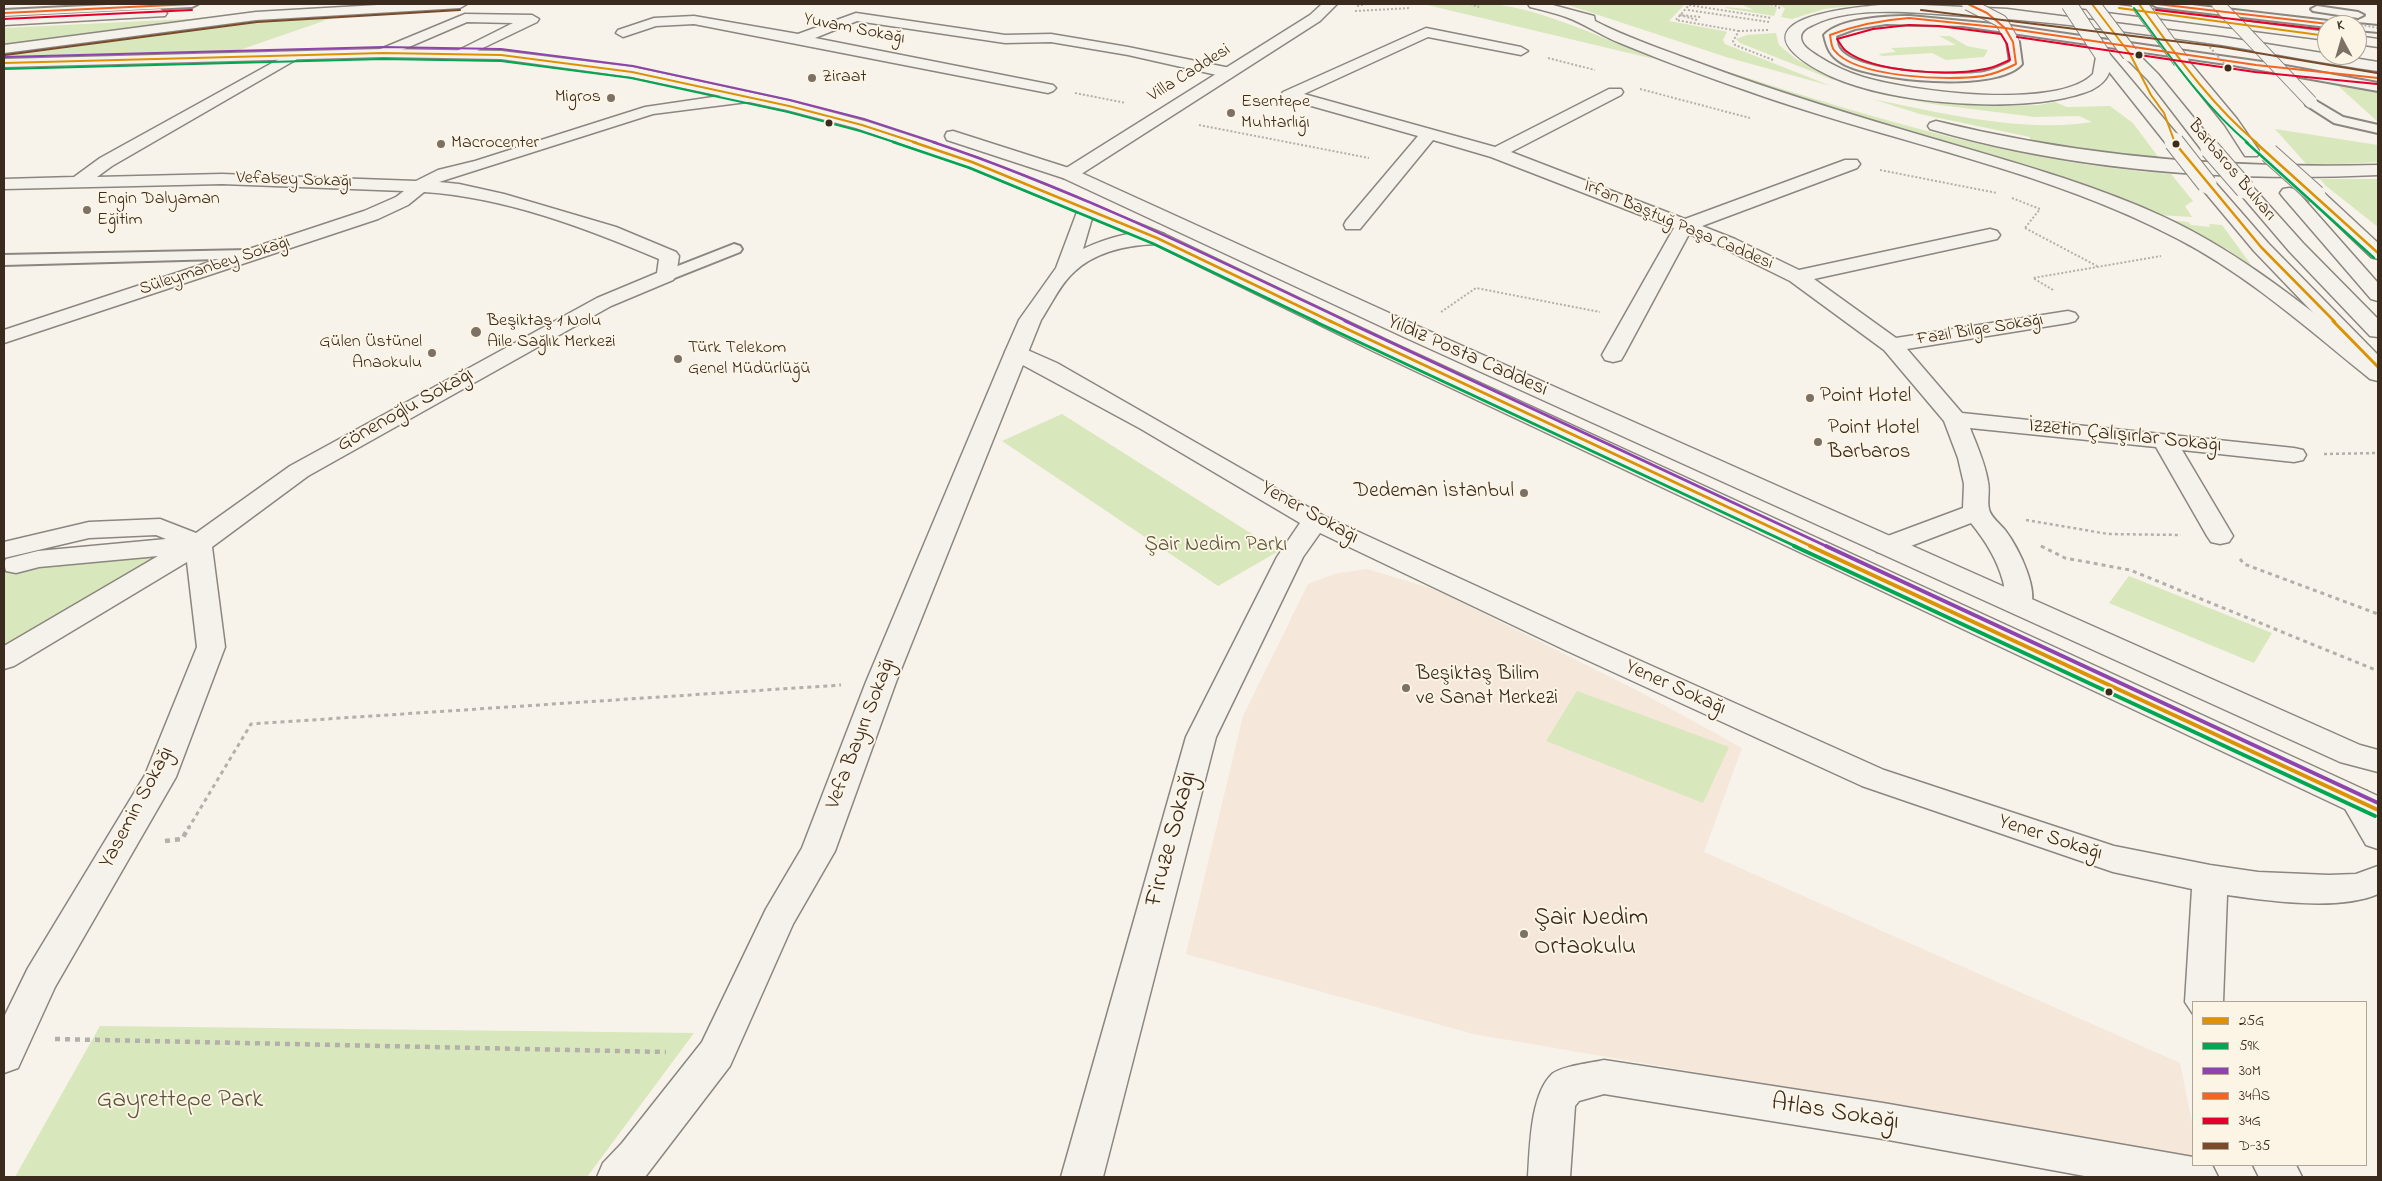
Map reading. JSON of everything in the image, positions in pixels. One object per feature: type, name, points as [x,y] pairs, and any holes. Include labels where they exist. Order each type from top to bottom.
[{"type":"main road","points":[[4,5],[21,4]]},
{"type":"main road","points":[[4,21],[384,4]]},
{"type":"main road","points":[[4,49],[256,16],[460,4]]},
{"type":"main road","name":"Villa Caddesi","points":[[1069,174],[1230,74],[1314,18],[1330,4]]},
{"type":"main road","points":[[1535,4],[1774,78]]},
{"type":"main road","points":[[1922,4],[2004,17],[2223,42],[2378,67]]},
{"type":"main road","points":[[2069,4],[2102,54],[2207,184],[2261,247],[2378,367]]},
{"type":"main road","points":[[2078,4],[2317,35]]},
{"type":"main road","points":[[2078,4],[2317,42]]},
{"type":"main road","name":"Barbaros Bulvarı","points":[[2092,4],[2130,54],[2153,76],[2210,149],[2296,247],[2378,331]]},
{"type":"main road","name":"Barbaros Bulvarı","points":[[2139,4],[2181,61],[2231,122],[2251,152],[2378,295]]},
{"type":"main road","points":[[2004,17],[1888,9],[1839,12],[1814,18],[1803,24],[1796,30],[1794,38],[1796,46],[1804,54],[1833,70],[1855,78],[1906,91],[1967,99],[2030,99],[2064,94],[2097,80],[2101,73],[2102,54]]},
{"type":"main road","points":[[1572,14],[1590,25],[1633,43],[1748,86],[2047,178],[2098,195],[2157,220],[2233,262],[2262,281],[2378,374]]},
{"type":"main road","points":[[799,39],[856,17],[1005,40],[1051,38],[1128,51],[1230,74]]},
{"type":"main road","points":[[383,53],[465,18],[532,18],[464,53]]},
{"type":"main road","name":"Yuvam Sokağı","points":[[623,33],[654,22],[694,20],[1048,88]]},
{"type":"main road","name":"İrfan Baştuğ Paşa Caddesi","points":[[1521,51],[1426,32],[1289,95],[1497,153],[1728,243],[1797,277],[1892,345],[1955,419],[1970,458],[1976,484],[1976,512]]},
{"type":"main road","name":"Yıldız Posta Caddesi","points":[[530,57],[544,49],[579,46],[746,80],[863,110],[1069,174],[1412,332],[1886,546],[2351,754],[2378,761]]},
{"type":"main road","name":"Yıldız Posta Caddesi","points":[[4,63],[383,53],[464,53],[530,57],[663,78],[862,124],[972,162],[1157,238],[1391,351],[2367,805]]},
{"type":"main road","points":[[2130,54],[2151,95],[2164,113],[2174,142]]},
{"type":"main road","points":[[77,182],[106,162],[292,56]]},
{"type":"main road","name":"Süleymanbey Sokağı","points":[[650,110],[667,94],[667,86],[663,78]]},
{"type":"main road","points":[[1497,153],[1615,92]]},
{"type":"main road","name":"Süleymanbey Sokağı","points":[[4,337],[371,215],[402,201],[427,181],[444,174],[481,166],[650,110],[747,97]]},
{"type":"main road","points":[[1925,122],[1997,141],[2155,165],[2258,172],[2378,170]]},
{"type":"main road","points":[[2231,122],[2269,152],[2378,253]]},
{"type":"main road","points":[[1353,225],[1430,133]]},
{"type":"main road","points":[[972,162],[1027,174],[1069,174],[1081,183],[1087,191],[1086,208],[1081,229],[1066,268]]},
{"type":"main road","points":[[1613,355],[1684,226],[1851,164]]},
{"type":"main road","name":"Süleymanbey Sokağı","points":[[459,189],[457,184],[465,176],[481,166]]},
{"type":"main road","name":"Vefabey Sokağı","points":[[4,184],[222,179],[421,186]]},
{"type":"main road","points":[[421,186],[459,189],[498,198],[609,232],[669,256],[666,276]]},
{"type":"main road","points":[[1797,277],[1990,235]]},
{"type":"main road","points":[[1066,268],[1087,253],[1111,243],[1135,238],[1157,238]]},
{"type":"main road","name":"Vefa Bayırı Sokağı","points":[[618,1177],[637,1157],[716,1054],[778,919],[818,851],[881,682],[1016,352],[1030,320],[1066,268]]},
{"type":"main road","name":"Gönenoğlu Sokağı","points":[[4,659],[198,544],[299,471],[604,302],[666,276]]},
{"type":"main road","name":"Fazıl Bilge Sokağı","points":[[1892,345],[2068,316]]},
{"type":"main road","name":"Yener Sokağı","points":[[1016,352],[1141,419],[1315,521],[1574,643],[1873,778],[2113,859],[2210,879],[2258,886],[2329,889],[2358,888],[2378,880]]},
{"type":"main road","name":"İzzetin Çalışırlar Sokağı","points":[[1955,419],[2294,455]]},
{"type":"main road","points":[[2164,441],[2220,536]]},
{"type":"main road","points":[[1859,568],[1886,546],[1976,512],[1996,536],[2011,565],[2017,583],[2019,604]]},
{"type":"main road","name":"Firuze Sokağı","points":[[1082,1177],[1201,737],[1290,557],[1315,521]]},
{"type":"main road","points":[[4,550],[89,530],[160,527],[198,544]]},
{"type":"main road","points":[[4,569],[38,559],[198,544]]},
{"type":"main road","name":"Yasemin Sokağı","points":[[8,1047],[41,980],[160,776],[211,648],[198,544]]},
{"type":"main road","points":[[2367,805],[2378,836]]},
{"type":"main road","points":[[2204,1001],[2210,879]]},
{"type":"main road","name":"Atlas Sokağı","points":[[1549,1177],[1556,1101],[1567,1086],[1604,1077],[1883,1121],[2197,1177]]},
{"type":"main road","points":[[2275,1166],[2281,1177]]},
{"type":"lane","points":[[4,13],[192,4]]},
{"type":"lane","points":[[1968,4],[2004,17]]},
{"type":"lane","points":[[1992,4],[2004,17],[2013,42],[2016,64],[1986,76],[1948,78],[1908,76],[1870,68],[1840,55],[1831,47],[1828,41],[1830,35],[1837,31],[1861,23],[1922,20],[2242,64],[2378,87]]},
{"type":"lane","points":[[2157,4],[2317,20]]},
{"type":"lane","points":[[2218,4],[2311,102],[2339,120],[2378,129]]},
{"type":"lane","points":[[2302,6],[2333,15]]},
{"type":"lane","points":[[2242,64],[2378,78]]},
{"type":"lane","points":[[666,276],[734,249]]},
{"type":"lane","points":[[4,260],[249,255]]},
{"type":"path","points":[[1470,4],[1479,7]]},
{"type":"path","points":[[1386,10],[1396,6]]},
{"type":"path","points":[[1350,11],[1396,10]]},
{"type":"path","points":[[1688,10],[1758,20]]},
{"type":"path","points":[[1697,20],[1680,15],[1701,17]]},
{"type":"path","points":[[1521,51],[1596,71]]},
{"type":"path","points":[[1048,88],[1169,112]]},
{"type":"path","points":[[1634,88],[1758,119]]},
{"type":"path","points":[[1195,124],[1404,165]]},
{"type":"path","points":[[1851,164],[2004,194],[2040,209],[2025,228]]},
{"type":"path","points":[[1990,235],[2025,228],[2099,266]]},
{"type":"path","points":[[2068,316],[2080,306],[2033,278],[2169,255]]},
{"type":"path","points":[[1412,332],[1476,288],[1633,318]]},
{"type":"path","points":[[2294,455],[2378,453]]},
{"type":"path","points":[[1976,512],[2108,534],[2220,536],[2244,564],[2378,614]]},
{"type":"path","points":[[2038,544],[2065,558],[2130,570],[2378,671]]},
{"type":"path","points":[[182,839],[252,724],[881,682]]},
{"type":"path","points":[[8,1047],[716,1054]]},
{"type":"shaded area","points":[[1367,569],[1437,590],[1640,692],[1742,748],[1704,852],[2180,1063],[2192,1123],[2192,1157],[1473,1034],[1186,954],[1243,716],[1308,584],[1334,574]]},
{"type":"green space","points":[[1423,4],[1491,4],[1531,12],[1574,26],[1654,59]]},
{"type":"green space","points":[[1565,4],[1685,4],[1669,21],[1727,32],[1723,40],[1725,44],[1831,86],[1726,57]]},
{"type":"green space","points":[[1740,4],[1768,4],[1777,8],[1774,16],[1725,8],[1754,10]]},
{"type":"green space","points":[[1775,4],[1859,5],[1824,9],[1792,19],[1781,17],[1785,8]]},
{"type":"green space","points":[[338,16],[234,52],[4,57],[4,54],[67,48],[207,26],[269,19]]},
{"type":"green space","points":[[227,17],[29,43],[4,45],[4,28]]},
{"type":"green space","points":[[1776,33],[1779,45],[1796,59],[1809,66],[1838,78],[1930,100],[2001,106],[2039,105],[2055,102],[2067,107],[2110,106],[2133,123],[2159,158],[2110,154],[2030,140],[2030,137],[1920,114],[1872,99],[1953,115],[2010,123],[2065,125],[2092,122],[2079,116],[2035,117],[1932,104],[1885,95],[1831,79],[1740,43],[1736,39],[1747,35]]},
{"type":"green space","points":[[1939,36],[1950,36],[1967,46],[1988,50],[1984,57],[1946,60],[1932,53],[1883,56],[1878,54],[1896,52],[1891,48],[1956,45]]},
{"type":"green space","points":[[1729,72],[1892,122],[2002,149],[2058,160],[2171,174],[2193,201],[2185,206],[2192,217],[2158,215],[2115,195],[2074,180],[1857,116],[1725,73]]},
{"type":"green space","points":[[2335,83],[2378,93],[2378,122]]},
{"type":"green space","points":[[2275,129],[2378,145],[2378,162],[2308,166]]},
{"type":"green space","points":[[2320,179],[2378,179],[2378,227],[2326,186]]},
{"type":"green space","points":[[2169,220],[2210,227],[2209,224],[2222,225],[2252,266],[2227,249]]},
{"type":"green space","name":"Şair Nedim Parkı","points":[[1062,414],[1279,551],[1218,586],[1002,441]]},
{"type":"green space","points":[[172,553],[4,653],[4,570]]},
{"type":"green space","points":[[2129,576],[2272,633],[2254,663],[2109,603]]},
{"type":"green space","points":[[1577,691],[1729,747],[1703,803],[1546,741]]},
{"type":"green space","name":"Gayrettepe Park","points":[[100,1026],[694,1033],[587,1177],[15,1177]]},
{"type":"transit line","name":"34AS","points":[[4,13],[192,4]]},
{"type":"transit line","name":"34AS","points":[[1968,4],[1987,13],[2005,28]]},
{"type":"transit line","name":"25G","points":[[2092,4],[2130,54],[2151,95],[2164,113],[2174,142],[2207,184],[2261,247],[2378,367]]},
{"type":"transit line","name":"25G","points":[[2139,4],[2181,61],[2231,122],[2284,166],[2378,253]]},
{"type":"transit line","name":"34AS","points":[[2157,4],[2317,23]]},
{"type":"transit line","name":"25G","points":[[2119,8],[2317,35]]},
{"type":"transit line","name":"59K","points":[[2134,8],[2176,65],[2227,126],[2280,171],[2374,258]]},
{"type":"transit line","name":"34G","points":[[4,19],[192,10]]},
{"type":"transit line","name":"D-35","points":[[5,55],[257,22],[460,10]]},
{"type":"transit line","name":"D-35","points":[[1921,10],[2222,47],[2377,73]]},
{"type":"transit line","name":"34G","points":[[2156,10],[2317,29]]},
{"type":"transit line","name":"34AS","points":[[1909,18],[2005,28],[2013,42],[2016,64],[1996,73],[1983,76],[1949,78],[1904,75],[1861,66],[1845,59],[1832,47],[1830,35],[1840,31],[1869,23],[1909,18]]},
{"type":"transit line","name":"34G","points":[[1909,25],[1939,26],[2001,34],[2007,44],[2010,60],[1980,70],[1947,71],[1901,68],[1878,65],[1859,59],[1844,50],[1837,39],[1873,29],[1909,25]]},
{"type":"transit line","name":"34AS","points":[[2005,28],[2256,65],[2378,78]]},
{"type":"transit line","name":"34G","points":[[2017,37],[2255,72],[2377,84]]},
{"type":"transit line","name":"30M","points":[[4,57],[383,47],[501,49],[633,66],[790,100],[864,119],[974,156],[1160,232],[1386,341],[2378,803]]},
{"type":"transit line","name":"25G","points":[[4,63],[383,53],[501,55],[632,72],[789,106],[862,125],[972,162],[1157,238],[1383,347],[2378,810]]},
{"type":"transit line","name":"59K","points":[[4,69],[383,59],[501,61],[631,78],[788,112],[860,131],[970,168],[1154,244],[1380,353],[2375,816]]},
{"type":"place","name":"Ziraat","points":[[812,78]]},
{"type":"place","name":"Migros","points":[[611,98]]},
{"type":"place","name":"Esentepe Muhtarlığı","points":[[1231,113]]},
{"type":"place","name":"Macrocenter","points":[[441,144]]},
{"type":"place","name":"Engin Dalyaman Eğitim","points":[[87,210]]},
{"type":"place","name":"Beşiktaş 1 Nolu Aile Sağlık Merkezi","points":[[476,332]]},
{"type":"place","name":"Gülen Üstünel Anaokulu","points":[[432,353]]},
{"type":"place","name":"Türk Telekom Genel Müdürlüğü","points":[[678,359]]},
{"type":"place","name":"Point Hotel","points":[[1810,398]]},
{"type":"place","name":"Point Hotel Barbaros","points":[[1818,442]]},
{"type":"place","name":"Dedeman İstanbul","points":[[1524,493]]},
{"type":"place","name":"Beşiktaş Bilim ve Sanat Merkezi","points":[[1406,688]]},
{"type":"place","name":"Şair Nedim Ortaokulu","points":[[1524,934]]}]
